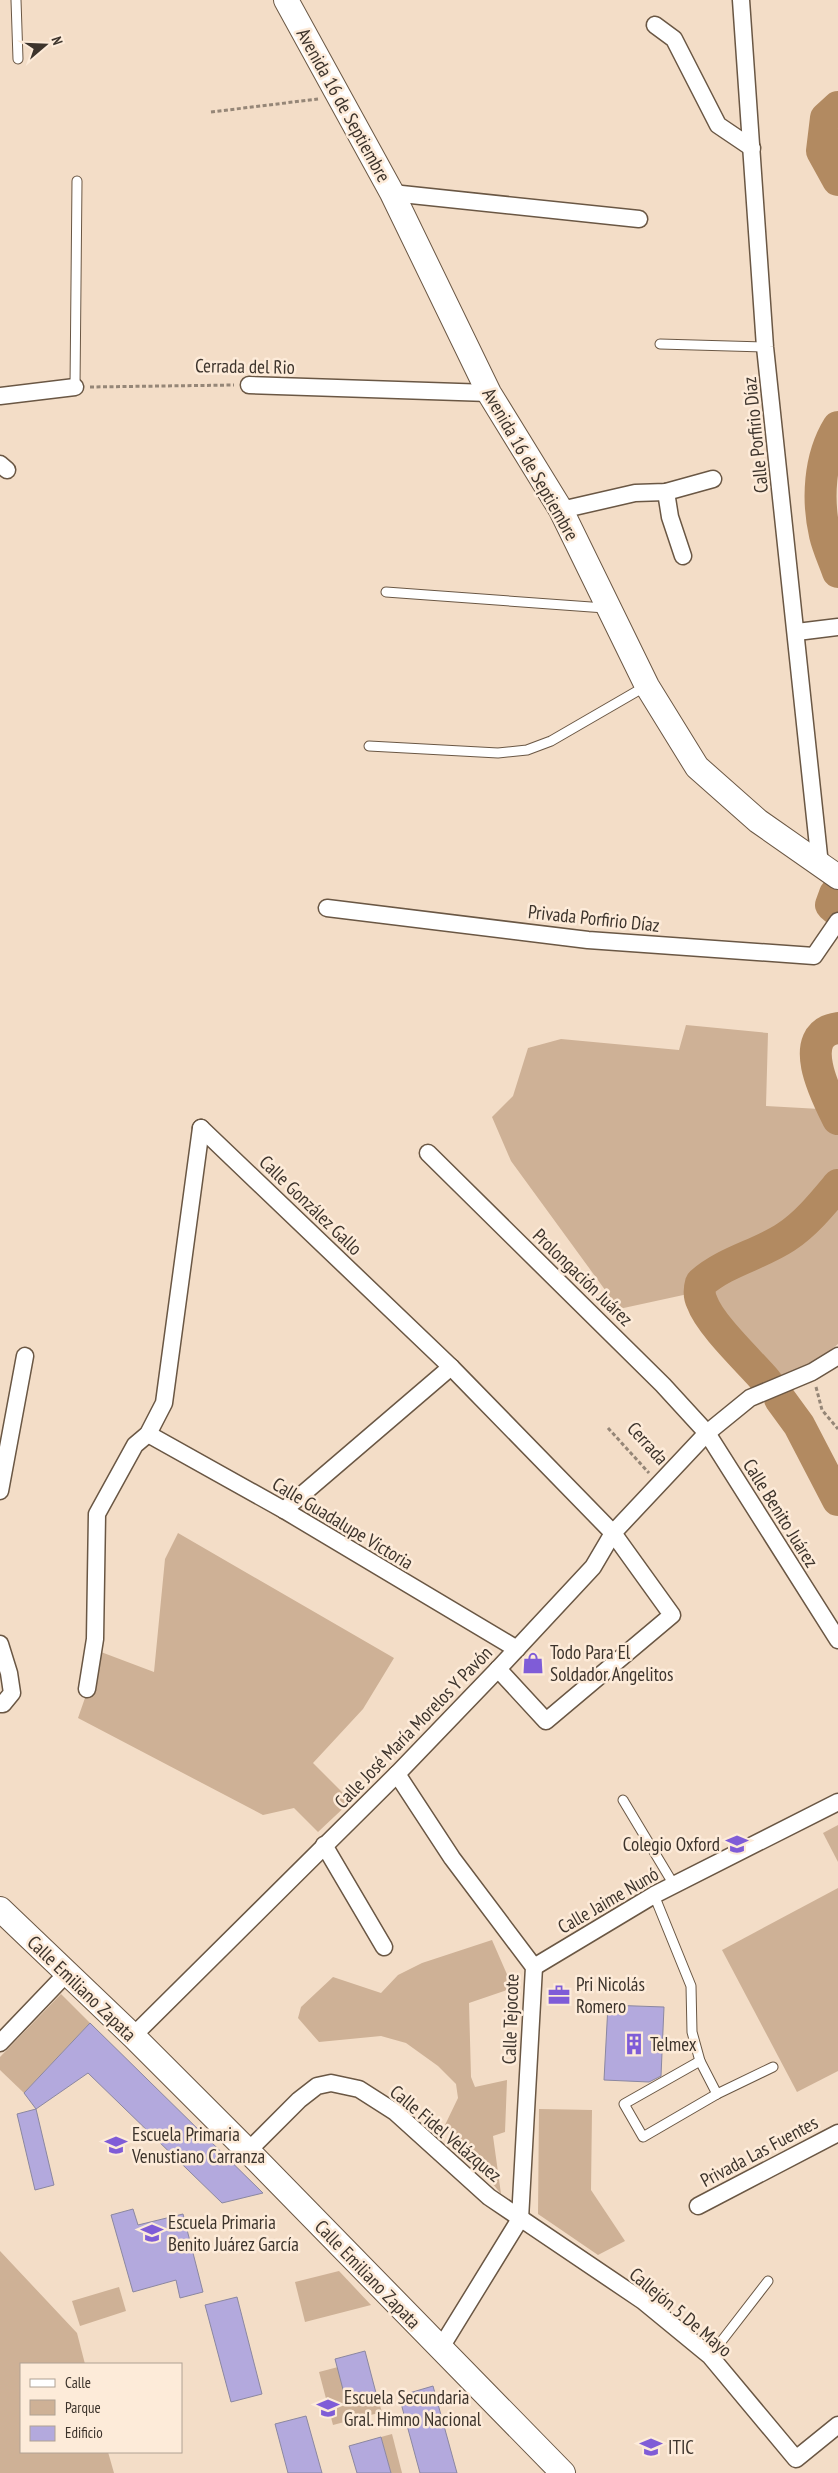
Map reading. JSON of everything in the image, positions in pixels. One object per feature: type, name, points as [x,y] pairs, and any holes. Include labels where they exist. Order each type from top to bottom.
[{"type":"main road","name":"Avenida 16 de Septiembre","points":[[286,0],[392,193],[489,393],[561,510],[647,686],[697,767],[758,821],[829,871]]},
{"type":"main road","name":"Calle Emiliano Zapata","points":[[0,1909],[133,2036],[248,2151],[563,2473]]},
{"type":"street","name":"Calle Porfirio Díaz","points":[[741,0],[765,347],[796,632],[829,871]]},
{"type":"street","points":[[655,24],[674,39],[718,125],[752,148]]},
{"type":"street","points":[[392,193],[639,219]]},
{"type":"street","name":"Cerrada del Rio","points":[[249,385],[489,393]]},
{"type":"street","points":[[0,396],[74,387]]},
{"type":"street","points":[[561,510],[635,493],[666,492],[713,479]]},
{"type":"street","points":[[666,492],[670,517],[683,556]]},
{"type":"street","points":[[796,632],[838,627]]},
{"type":"street","name":"Privada Porfirio Díaz","points":[[327,908],[588,940],[814,956],[838,921]]},
{"type":"street","name":"Calle González Gallo","points":[[148,1434],[164,1403],[201,1128],[451,1367],[613,1533],[672,1615],[546,1721],[498,1669]]},
{"type":"street","name":"Prolongación Juárez","points":[[428,1153],[664,1384],[707,1433]]},
{"type":"street","points":[[0,1491],[24,1356]]},
{"type":"street","points":[[707,1433],[750,1398],[812,1372],[838,1356]]},
{"type":"street","points":[[284,1510],[451,1367]]},
{"type":"street","name":"Calle José María Morelos Y Pavón","points":[[133,2036],[397,1774],[498,1669],[593,1567],[613,1533],[707,1433]]},
{"type":"street","name":"Calle Benito Juárez","points":[[707,1433],[838,1640]]},
{"type":"street","points":[[86,1689],[95,1639],[97,1514],[135,1445],[148,1434]]},
{"type":"street","name":"Calle Guadalupe Victoria","points":[[148,1434],[284,1510],[517,1649]]},
{"type":"street","points":[[0,1644],[9,1673],[12,1693],[3,1704],[0,1704]]},
{"type":"street","name":"Calle Tejocote","points":[[397,1774],[452,1858],[534,1967],[520,2219]]},
{"type":"street","name":"Calle Jaime Nunó","points":[[534,1967],[654,1895],[838,1802]]},
{"type":"street","points":[[324,1845],[384,1947]]},
{"type":"street","points":[[0,2043],[67,1973]]},
{"type":"street","name":"Calle Fidel Velázquez","points":[[248,2151],[299,2100],[317,2086],[331,2083],[359,2089],[395,2112],[489,2197],[520,2219]]},
{"type":"street","name":"Privada Las Fuentes","points":[[698,2206],[838,2132]]},
{"type":"street","points":[[440,2349],[520,2219]]},
{"type":"street","name":"Callejón 5 De Mayo","points":[[520,2219],[642,2301],[710,2356],[796,2459],[838,2425]]},
{"type":"lane","points":[[16,0],[18,58]]},
{"type":"lane","points":[[74,387],[77,181]]},
{"type":"lane","points":[[660,344],[765,347]]},
{"type":"lane","points":[[386,592],[609,608]]},
{"type":"lane","points":[[369,746],[498,753],[527,750],[551,741],[647,686]]},
{"type":"lane","points":[[623,1800],[674,1885]]},
{"type":"lane","points":[[654,1895],[691,1986],[692,2032],[700,2061],[717,2094]]},
{"type":"lane","points":[[700,2061],[624,2104],[642,2137],[717,2094],[773,2067]]},
{"type":"lane","points":[[710,2356],[768,2281]]},
{"type":"path","points":[[211,112],[338,97]]},
{"type":"path","name":"Cerrada del Rio","points":[[74,387],[249,385]]},
{"type":"path","points":[[812,1372],[822,1410],[838,1429]]},
{"type":"path","name":"Cerrada","points":[[608,1428],[659,1484]]},
{"type":"green space","points":[[686,1025],[768,1033],[766,1106],[838,1110],[838,1202],[835,1208],[838,1210],[838,1344],[818,1360],[757,1386],[688,1294],[619,1309],[511,1161],[492,1117],[513,1096],[528,1048],[561,1039],[679,1050]]},
{"type":"green space","points":[[178,1533],[394,1658],[363,1709],[313,1763],[351,1801],[318,1832],[294,1808],[263,1815],[78,1718],[101,1652],[154,1672],[165,1559]]},
{"type":"green space","points":[[838,1825],[838,1862],[823,1833]]},
{"type":"green space","points":[[838,1888],[838,2071],[797,2092],[722,1950]]},
{"type":"green space","points":[[492,1940],[513,1988],[469,2003],[471,2077],[475,2087],[507,2080],[505,2132],[493,2136],[501,2194],[445,2125],[458,2098],[456,2084],[438,2066],[406,2043],[381,2036],[319,2042],[298,2018],[301,2007],[333,1977],[381,1993],[398,1975],[422,1963]]},
{"type":"green space","points":[[61,1994],[90,2023],[24,2093],[0,2070],[0,2057]]},
{"type":"green space","points":[[539,2109],[592,2110],[591,2190],[625,2241],[598,2255],[538,2214]]},
{"type":"green space","points":[[0,2251],[77,2333],[85,2363],[20,2363],[20,2453],[108,2453],[114,2473],[0,2473]]},
{"type":"green space","points":[[339,2271],[371,2305],[305,2322],[295,2282]]},
{"type":"green space","points":[[119,2287],[126,2311],[80,2326],[72,2301]]},
{"type":"green space","points":[[338,2367],[346,2400],[376,2393],[382,2412],[333,2425],[319,2372]]},
{"type":"green space","points":[[392,2434],[402,2473],[391,2473],[381,2437]]},
{"type":"building","name":"Telmex","points":[[608,2005],[664,2007],[661,2076],[649,2082],[604,2080]]},
{"type":"building","points":[[90,2023],[263,2193],[222,2203],[88,2073],[36,2109],[24,2093]]},
{"type":"building","points":[[36,2109],[54,2185],[35,2190],[17,2114]]},
{"type":"building","points":[[133,2209],[138,2225],[183,2214],[203,2292],[180,2298],[176,2280],[133,2292],[111,2215]]},
{"type":"building","points":[[237,2297],[262,2394],[231,2402],[205,2305]]},
{"type":"building","points":[[365,2351],[376,2393],[346,2401],[335,2359]]},
{"type":"building","points":[[433,2386],[457,2473],[420,2473],[399,2396]]},
{"type":"building","points":[[306,2416],[322,2473],[288,2473],[275,2424]]},
{"type":"building","points":[[381,2437],[391,2473],[357,2473],[349,2446]]},
{"type":"waterway","points":[[838,107],[826,118],[822,151],[838,180]]},
{"type":"waterway","points":[[838,427],[827,452],[821,479],[822,522],[829,549],[838,572]]},
{"type":"waterway","points":[[835,894],[831,905],[838,911]]},
{"type":"waterway","points":[[838,1028],[825,1033],[818,1042],[816,1054],[817,1068],[838,1119]]},
{"type":"waterway","points":[[767,1382],[731,1343],[706,1311],[700,1297],[701,1283],[721,1269],[765,1249],[793,1232],[814,1213],[838,1185]]},
{"type":"waterway","points":[[780,1399],[799,1425],[838,1500]]},
{"type":"place","name":"Todo Para El Soldador Angelitos","points":[[533,1663]]},
{"type":"place","name":"Colegio Oxford","points":[[737,1844]]},
{"type":"place","name":"Pri Nicolás Romero","points":[[559,1995]]},
{"type":"place","name":"Telmex","points":[[634,2044]]},
{"type":"place","name":"Escuela Primaria Venustiano Carranza","points":[[116,2145]]},
{"type":"place","name":"Escuela Primaria Benito Juárez García","points":[[152,2233]]},
{"type":"place","name":"Escuela Secundaria Gral. Himno Nacional","points":[[328,2408]]},
{"type":"place","name":"ITIC","points":[[651,2447]]}]
